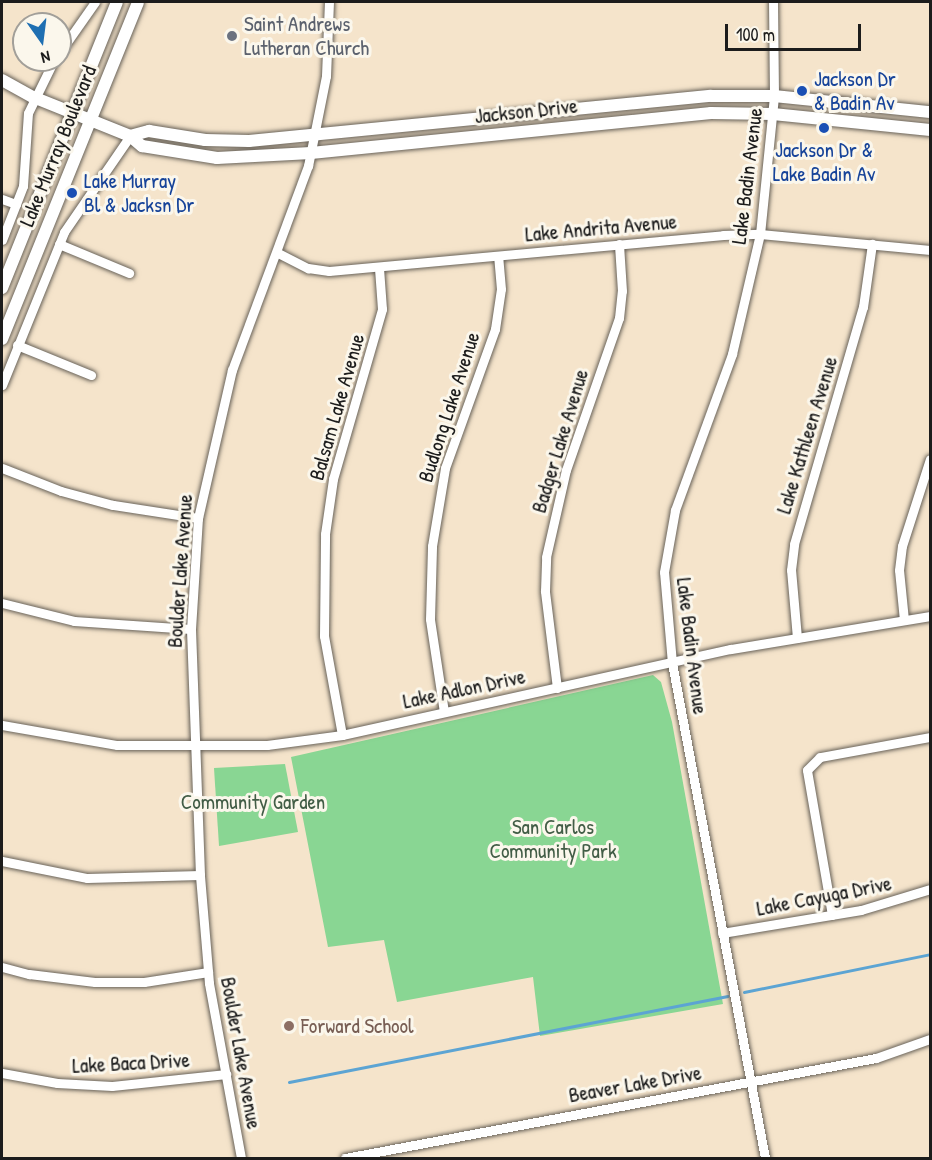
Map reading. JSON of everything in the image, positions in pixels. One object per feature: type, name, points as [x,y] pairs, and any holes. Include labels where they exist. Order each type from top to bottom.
[{"type":"main road","name":"Lake Murray Boulevard","points":[[2,288],[117,2]]},
{"type":"main road","name":"Lake Murray Boulevard","points":[[2,339],[138,2]]},
{"type":"main road","name":"Jackson Drive","points":[[2,80],[33,97],[130,136],[142,146],[217,158],[311,153],[679,115],[772,114],[930,130]]},
{"type":"main road","name":"Jackson Drive","points":[[130,136],[149,131],[218,141],[315,135],[652,100],[774,96],[930,112]]},
{"type":"street","name":"Lake Murray Boulevard","points":[[72,35],[95,2]]},
{"type":"street","name":"Boulder Lake Avenue","points":[[241,1158],[208,972],[200,874],[191,629],[198,518],[222,404],[253,311],[279,253],[311,153],[326,76],[329,2]]},
{"type":"street","name":"Lake Badin Avenue","points":[[765,1158],[672,663],[664,572],[675,510],[732,354],[760,234],[774,96],[773,2]]},
{"type":"street","name":"Lake Murray Boulevard","points":[[2,240],[23,186],[27,124],[33,97],[47,72]]},
{"type":"street","name":"Lake Murray Boulevard","points":[[2,385],[59,243],[130,136]]},
{"type":"street","points":[[2,200],[16,204]]},
{"type":"street","name":"Lake Andrita Avenue","points":[[279,253],[319,270],[379,268],[619,243],[760,234],[930,250]]},
{"type":"street","points":[[59,243],[129,273]]},
{"type":"street","name":"Badger Lake Avenue","points":[[556,688],[547,624],[546,557],[566,470],[619,318],[622,291],[619,243]]},
{"type":"street","name":"Lake Kathleen Avenue","points":[[796,638],[791,570],[794,544],[863,307],[872,244]]},
{"type":"street","name":"Budlong Lake Avenue","points":[[444,712],[430,619],[432,546],[445,468],[495,329],[501,289],[498,256]]},
{"type":"street","name":"Balsam Lake Avenue","points":[[342,735],[324,636],[325,534],[335,469],[382,309],[379,268]]},
{"type":"street","points":[[17,345],[91,375]]},
{"type":"street","points":[[904,620],[899,570],[902,546],[930,459]]},
{"type":"street","points":[[2,468],[103,502],[198,518]]},
{"type":"street","points":[[2,603],[74,621],[191,629]]},
{"type":"street","name":"Lake Adlon Drive","points":[[2,725],[102,743],[197,747],[267,745],[342,735],[672,663],[796,638],[930,616]]},
{"type":"street","points":[[832,915],[806,778],[807,770],[820,757],[930,737]]},
{"type":"street","points":[[2,861],[87,878],[200,874]]},
{"type":"street","name":"Lake Cayuga Drive","points":[[722,933],[861,910],[930,889]]},
{"type":"street","points":[[2,967],[29,975],[95,982],[144,982],[208,972]]},
{"type":"street","name":"Beaver Lake Drive","points":[[345,1158],[876,1058],[930,1039]]},
{"type":"street","name":"Lake Baca Drive","points":[[2,1073],[34,1081],[101,1086],[226,1074]]},
{"type":"green space","name":"San Carlos Community Park","points":[[653,675],[661,682],[672,722],[723,1004],[540,1036],[533,977],[397,1002],[384,940],[328,947],[291,757]]},
{"type":"green space","name":"Community Garden","points":[[285,764],[298,832],[219,846],[214,768]]},
{"type":"waterway","points":[[744,992],[930,954]]},
{"type":"waterway","points":[[289,1082],[728,996]]},
{"type":"place","name":"Saint Andrews Lutheran Church","points":[[232,36]]},
{"type":"place","name":"Jackson Dr & Badin Av","points":[[802,91]]},
{"type":"place","name":"Jackson Dr & Lake Badin Av","points":[[824,128]]},
{"type":"place","name":"Lake Murray Bl & Jacksn Dr","points":[[72,193]]},
{"type":"place","name":"Forward School","points":[[289,1026]]}]
